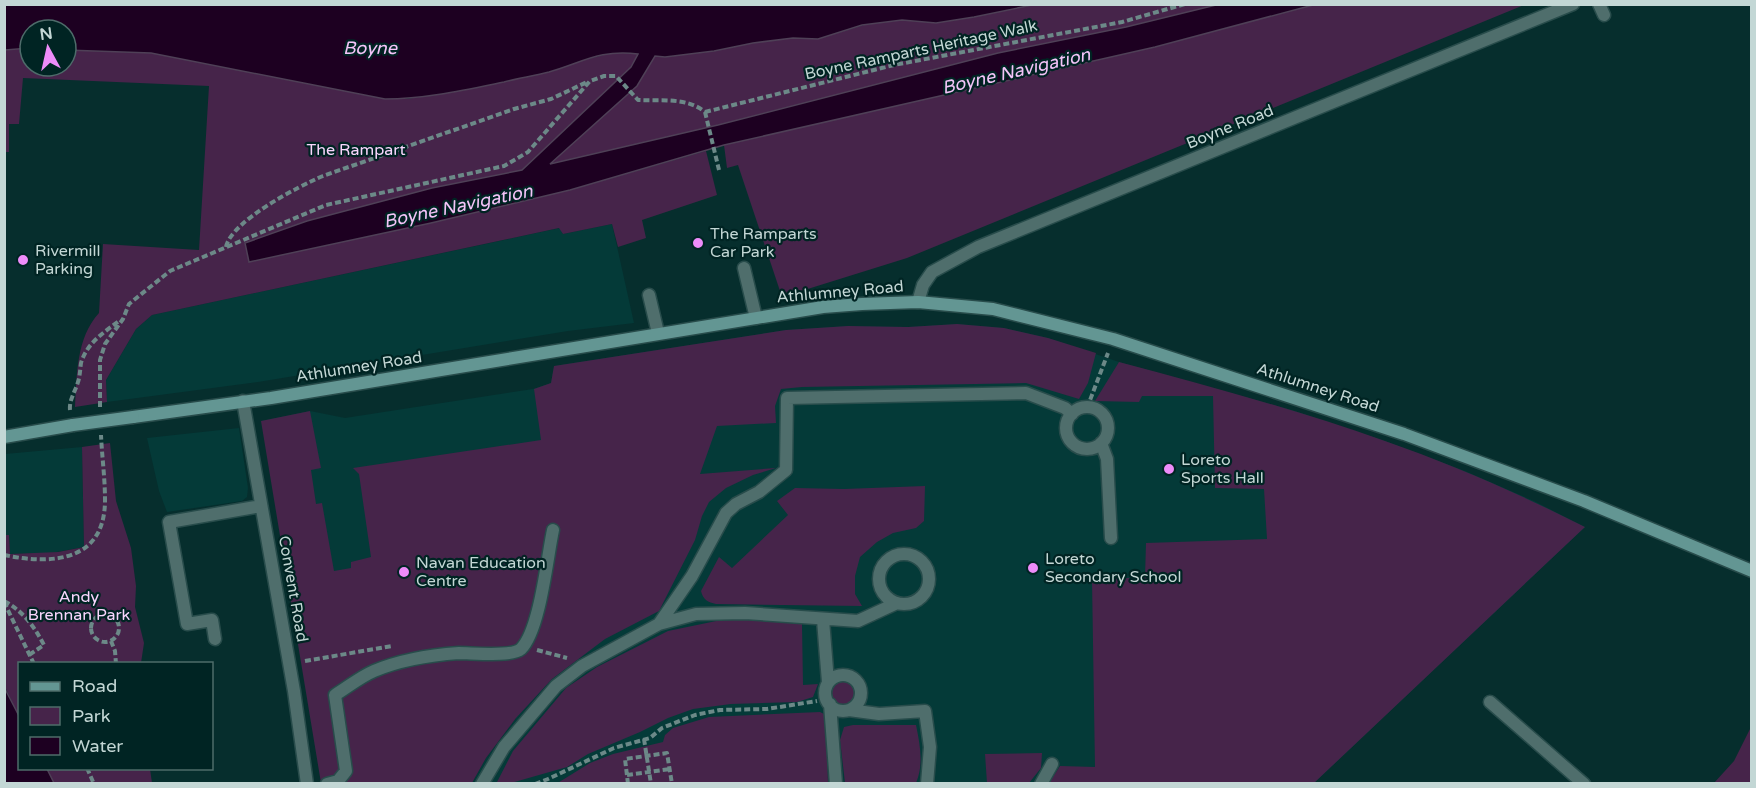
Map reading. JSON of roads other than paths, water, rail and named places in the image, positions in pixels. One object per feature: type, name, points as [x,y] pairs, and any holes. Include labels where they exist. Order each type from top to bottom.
[{"type":"main road","name":"Athlumney Road","points":[[4,436],[448,369],[658,333],[842,305],[918,302],[993,309],[1113,339],[1404,434],[1584,501],[1752,571]]},
{"type":"street","name":"Boyne Road","points":[[918,302],[923,285],[932,272],[978,247],[1573,4]]},
{"type":"street","points":[[744,268],[756,318]]},
{"type":"street","points":[[649,295],[658,333]]},
{"type":"street","points":[[659,624],[692,576],[726,513],[736,504],[759,492],[786,470],[787,398],[1026,393],[1065,408],[1072,414]]},
{"type":"street","name":"Convent Road","points":[[243,401],[292,682],[307,783]]},
{"type":"street","points":[[1087,408],[1100,412],[1108,426],[1107,434],[1101,443],[1090,449],[1082,449],[1074,445],[1066,431],[1072,414],[1076,410],[1087,408]]},
{"type":"street","points":[[1101,443],[1107,459],[1112,538]]},
{"type":"street","points":[[215,639],[212,620],[187,624],[169,522],[261,506]]},
{"type":"street","points":[[327,783],[338,781],[346,771],[335,695],[374,671],[420,658],[476,652],[511,654],[524,646],[534,627],[553,530]]},
{"type":"street","points":[[482,783],[504,747],[556,686],[582,666],[659,624],[696,614],[745,613],[858,621],[897,603],[914,601],[926,589],[928,581],[924,565],[918,558],[910,555],[895,555],[888,559],[880,572],[880,587],[890,600],[897,603]]},
{"type":"street","points":[[823,620],[828,682],[825,689],[836,783]]},
{"type":"street","points":[[828,682],[837,676],[850,675],[860,684],[862,692],[859,702],[849,710]]},
{"type":"street","points":[[828,702],[837,710],[879,714],[924,711],[930,747],[927,783]]},
{"type":"street","points":[[1490,702],[1584,783]]},
{"type":"street","points":[[1041,783],[1052,764]]},
{"type":"water","points":[[5,4],[1032,5],[936,23],[902,20],[862,25],[818,39],[793,38],[714,51],[665,57],[655,56],[637,86],[550,164],[718,125],[998,53],[1126,27],[1216,5],[1313,5],[1155,47],[724,145],[570,190],[249,262],[245,243],[307,221],[432,188],[522,170],[631,67],[638,54],[613,53],[592,57],[549,72],[475,88],[430,96],[385,99],[151,53],[78,50],[78,18],[18,18],[18,49],[5,50]]},
{"type":"water","points":[[4,687],[18,714],[18,770],[48,770],[54,783],[5,783]]},
{"type":"place","name":"The Ramparts Car Park","points":[[698,243]]},
{"type":"place","name":"Rivermill Parking","points":[[23,260]]},
{"type":"place","name":"Loreto Sports Hall","points":[[1169,469]]},
{"type":"place","name":"Loreto Secondary School","points":[[1033,568]]},
{"type":"place","name":"Navan Education Centre","points":[[404,572]]},
{"type":"water label","name":"Boyne","points":[[370,48]]},
{"type":"water label","name":"Boyne Navigation","points":[[1016,71]]},
{"type":"water label","name":"Boyne Navigation","points":[[458,206]]},
{"type":"park label","name":"The Rampart","points":[[356,150]]},
{"type":"park label","name":"Andy Brennan Park","points":[[79,606]]}]
